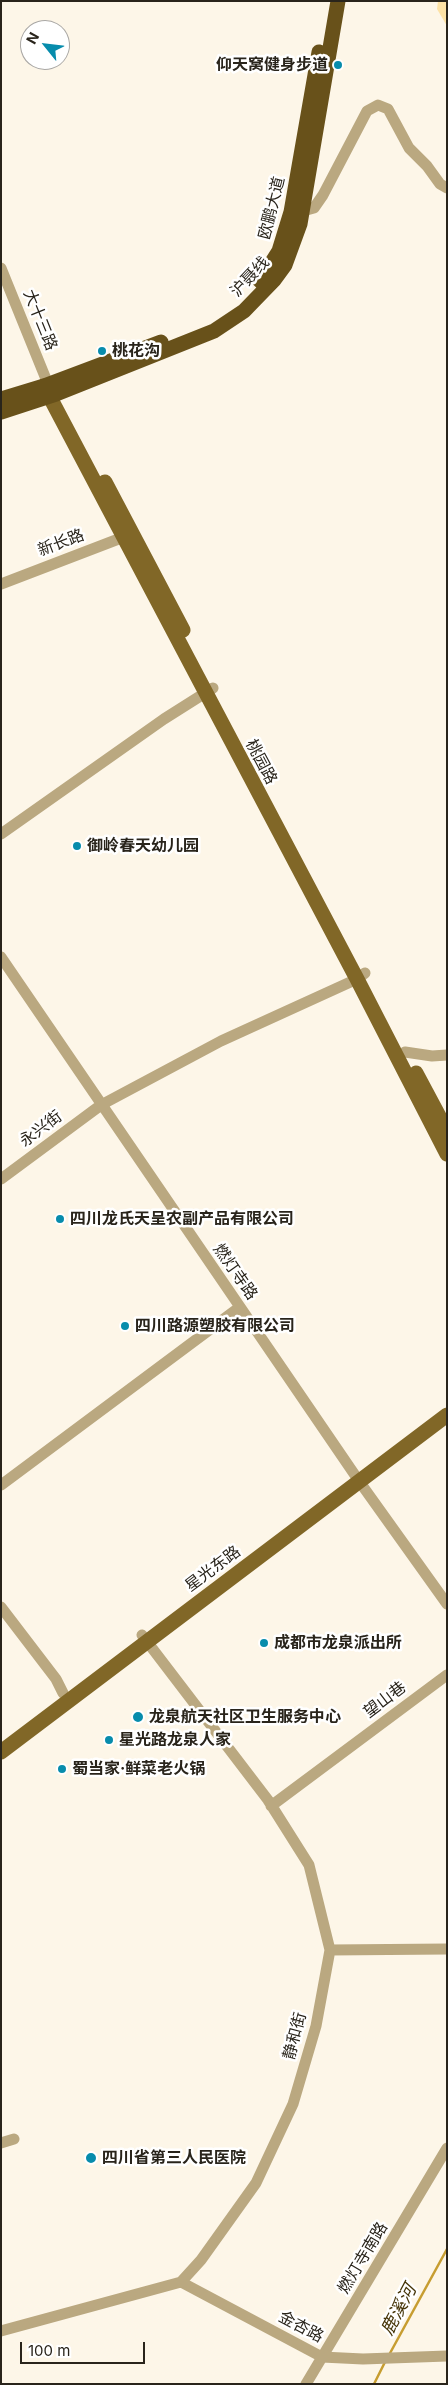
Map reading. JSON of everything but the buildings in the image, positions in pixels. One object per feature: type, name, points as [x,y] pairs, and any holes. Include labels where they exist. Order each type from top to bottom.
[{"type":"highway","name":"欧鹏大道","points":[[1,412],[50,389],[218,319],[248,295],[268,272],[279,251],[291,212],[328,1]]},
{"type":"highway","name":"沪聂线","points":[[50,389],[200,337],[229,322],[260,296],[285,265],[303,211],[338,1]]},
{"type":"highway","name":"欧鹏大道","points":[[1,399],[50,389]]},
{"type":"main road","name":"桃园路","points":[[50,389],[361,976],[447,1154]]},
{"type":"main road","points":[[361,976],[405,1052],[447,1131]]},
{"type":"main road","name":"星光东路","points":[[1,1752],[144,1638],[357,1477],[447,1405]]},
{"type":"main road","name":"星光东路","points":[[357,1477],[447,1415]]},
{"type":"main road","name":"星光东路","points":[[1,1740],[63,1693],[144,1638]]},
{"type":"street","points":[[303,211],[314,208],[367,111],[378,105],[388,109],[409,148],[427,166],[440,184],[447,188]]},
{"type":"street","name":"大十三路","points":[[1,268],[50,389]]},
{"type":"street","name":"新长路","points":[[1,584],[127,535]]},
{"type":"street","points":[[1,834],[208,690]]},
{"type":"street","name":"燃灯寺路","points":[[1,957],[357,1477],[447,1604]]},
{"type":"street","name":"永兴街","points":[[1,1179],[101,1105],[221,1041],[361,976]]},
{"type":"street","points":[[405,1052],[432,1056],[447,1055]]},
{"type":"street","points":[[1,1485],[240,1307]]},
{"type":"street","points":[[1,1607],[56,1679],[63,1693]]},
{"type":"street","name":"静和街","points":[[144,1638],[271,1806],[309,1865],[330,1950],[316,2026],[293,2104],[256,2183],[201,2260],[181,2282]]},
{"type":"street","name":"望山巷","points":[[271,1806],[447,1674]]},
{"type":"street","points":[[330,1950],[447,1949]]},
{"type":"street","points":[[1,2143],[14,2139]]},
{"type":"street","name":"燃灯寺南路","points":[[306,2384],[447,2148]]},
{"type":"street","points":[[1,2331],[181,2282]]},
{"type":"street","name":"金杏路","points":[[181,2282],[322,2357],[363,2359],[447,2356]]},
{"type":"shaded area","points":[[438,1],[447,1],[447,26],[437,9]]},
{"type":"waterway","name":"鹿溪河","points":[[389,2355],[447,2249]]},
{"type":"waterway","name":"鹿溪河","points":[[374,2384],[385,2362]]},
{"type":"place","name":"仰天窝健身步道","points":[[338,65]]},
{"type":"place","name":"桃花沟","points":[[102,351]]},
{"type":"place","name":"御岭春天幼儿园","points":[[77,846]]},
{"type":"place","name":"四川龙氏天呈农副产品有限公司","points":[[60,1219]]},
{"type":"place","name":"四川路源塑胶有限公司","points":[[125,1326]]},
{"type":"place","name":"成都市龙泉派出所","points":[[264,1643]]},
{"type":"place","name":"龙泉航天社区卫生服务中心","points":[[138,1717]]},
{"type":"place","name":"星光路龙泉人家","points":[[109,1740]]},
{"type":"place","name":"蜀当家·鲜菜老火锅","points":[[62,1769]]},
{"type":"place","name":"四川省第三人民医院","points":[[91,2158]]}]
